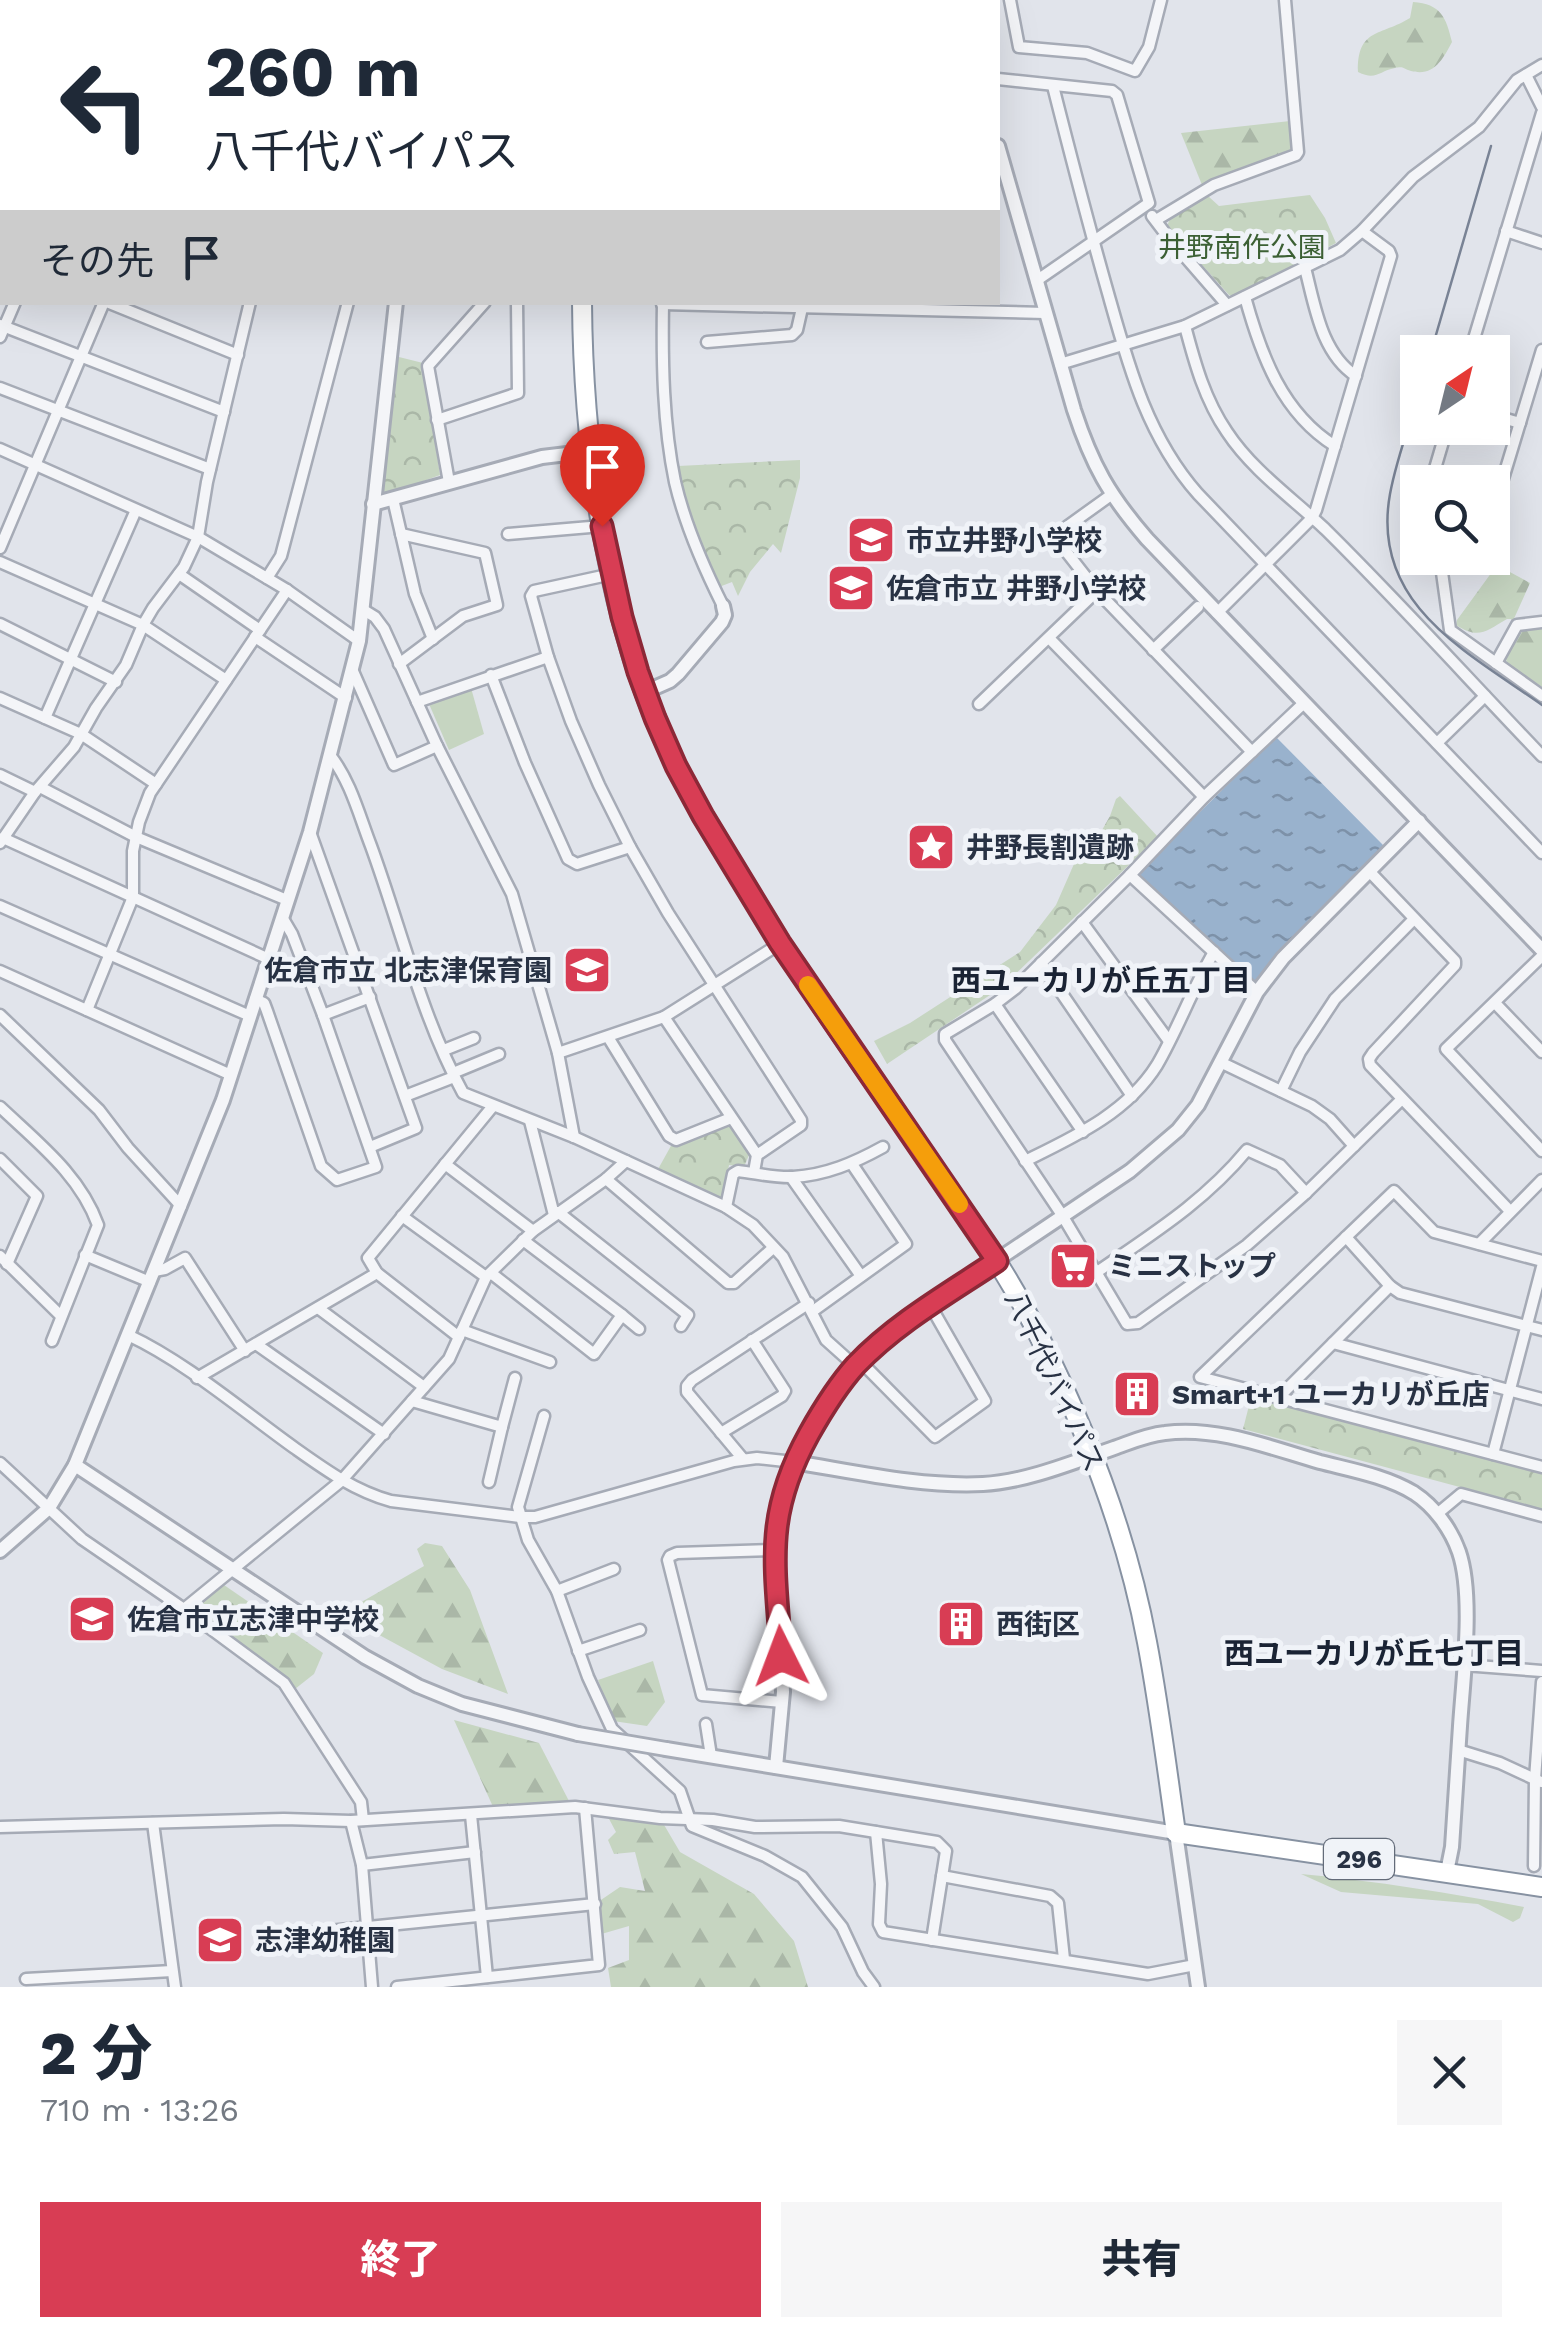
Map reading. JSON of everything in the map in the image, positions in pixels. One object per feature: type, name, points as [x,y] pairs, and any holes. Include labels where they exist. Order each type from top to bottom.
[{"type":"highway","name":"八千代バイパス","points":[[582,305],[582,358],[602,526],[622,617],[655,718],[685,783],[780,943],[997,1261],[1037,1332],[1093,1454],[1127,1554],[1147,1640],[1176,1832]]},
{"type":"highway","name":"296","points":[[1176,1832],[1542,1887]]},
{"type":"street","points":[[1010,0],[1020,47],[1087,53],[1135,71],[1149,48],[1160,0]]},
{"type":"street","points":[[1156,220],[1214,186],[1298,152],[1284,0]]},
{"type":"street","points":[[1060,364],[1185,326],[1340,250],[1413,177],[1479,126],[1517,80],[1542,65]]},
{"type":"street","points":[[1475,335],[1542,115],[1526,76]]},
{"type":"street","points":[[1000,79],[1112,91],[1117,95],[1150,203],[1036,281]]},
{"type":"street","points":[[1053,86],[1123,346],[1148,416],[1168,455],[1198,494],[1542,854]]},
{"type":"street","points":[[1000,153],[1085,444],[1111,495],[1147,540],[1542,954],[1446,1049],[1542,1151]]},
{"type":"street","points":[[1146,207],[1227,305]]},
{"type":"street","points":[[1218,612],[1312,518],[1391,256],[1362,231]]},
{"type":"street","points":[[1506,231],[1542,243]]},
{"type":"street","points":[[1305,268],[1330,347],[1344,368],[1356,376]]},
{"type":"street","points":[[1245,297],[1254,332],[1277,384],[1297,413],[1335,446]]},
{"type":"street","points":[[14,305],[1,330],[82,356],[224,412]]},
{"type":"street","points":[[0,548],[105,305]]},
{"type":"street","points":[[113,305],[238,355]]},
{"type":"street","points":[[249,305],[198,537],[179,574],[152,608],[126,665],[74,747],[37,789],[1,840],[268,959]]},
{"type":"street","points":[[267,578],[281,556],[347,305]]},
{"type":"street","points":[[0,1552],[49,1508],[75,1466],[231,1075],[310,832],[359,641],[396,305]]},
{"type":"street","points":[[450,482],[428,366],[481,305]]},
{"type":"street","points":[[438,420],[518,394],[517,305]]},
{"type":"street","points":[[645,692],[678,674],[724,615],[694,542],[675,480],[665,400],[662,305]]},
{"type":"street","points":[[697,305],[966,307],[1045,313]]},
{"type":"street","points":[[707,342],[792,335],[802,308]]},
{"type":"street","points":[[1185,326],[1210,404],[1242,452],[1312,518],[1542,756]]},
{"type":"street","points":[[1507,465],[1542,350]]},
{"type":"street","points":[[0,388],[210,469]]},
{"type":"street","points":[[1510,420],[1520,423]]},
{"type":"street","points":[[0,449],[198,537],[286,590],[359,641]]},
{"type":"street","points":[[373,504],[542,458],[592,451]]},
{"type":"street","points":[[1111,495],[1054,536],[1097,591],[1252,752]]},
{"type":"street","points":[[393,499],[415,594],[433,639]]},
{"type":"street","points":[[45,718],[136,510]]},
{"type":"street","points":[[508,534],[602,526]]},
{"type":"street","points":[[399,664],[463,616],[497,605],[484,554],[401,534]]},
{"type":"street","points":[[0,562],[142,625],[226,680]]},
{"type":"street","points":[[179,574],[346,698]]},
{"type":"street","points":[[612,574],[534,591],[538,626],[571,721],[630,847],[801,1120],[801,1125],[757,1155],[754,1172]]},
{"type":"street","points":[[1442,575],[1450,630],[1542,696]]},
{"type":"street","points":[[87,1010],[133,897],[133,851],[139,822],[156,784],[286,590]]},
{"type":"street","points":[[978,704],[1097,591]]},
{"type":"street","points":[[1153,650],[1198,607]]},
{"type":"street","points":[[362,609],[380,622],[512,894],[558,1054],[574,1137]]},
{"type":"street","points":[[1496,663],[1517,625],[1542,622]]},
{"type":"street","points":[[0,624],[116,682]]},
{"type":"street","points":[[1049,638],[1204,798]]},
{"type":"street","points":[[416,702],[548,657]]},
{"type":"street","points":[[352,669],[394,765],[437,746]]},
{"type":"street","points":[[492,675],[524,763],[568,859],[577,864],[630,847]]},
{"type":"street","points":[[1436,743],[1485,696]]},
{"type":"street","points":[[0,698],[81,734],[156,784]]},
{"type":"street","points":[[1304,703],[1204,798],[1042,963],[995,1004],[945,1034],[945,1040],[1062,1215],[1127,1324],[1138,1324],[1248,1246],[1402,1099]]},
{"type":"street","points":[[330,755],[344,773],[417,983],[463,1093],[574,1137],[726,1207],[753,1225],[788,1265],[826,1340],[858,1364],[934,1437],[985,1400],[930,1306]]},
{"type":"street","points":[[0,775],[287,900]]},
{"type":"street","points":[[776,1767],[782,1702],[776,1550],[780,1512],[794,1462],[824,1407],[858,1364],[930,1306],[1130,1171],[1178,1130],[1198,1105],[1257,992],[1283,958],[1420,822]]},
{"type":"street","points":[[310,832],[416,1128],[370,1147]]},
{"type":"street","points":[[1368,871],[1455,961],[1370,1058],[1370,1065],[1510,1211]]},
{"type":"street","points":[[1130,875],[1257,992]]},
{"type":"street","points":[[0,906],[250,1016]]},
{"type":"street","points":[[256,999],[264,1003],[322,1166],[337,1180],[376,1166],[292,934],[282,917]]},
{"type":"street","points":[[1281,1091],[1300,1052],[1335,1000],[1414,919]]},
{"type":"street","points":[[1082,922],[1169,1041]]},
{"type":"street","points":[[558,1054],[664,1017],[780,943]]},
{"type":"street","points":[[1025,1162],[1083,1132],[1132,1096],[1156,1065],[1214,952]]},
{"type":"street","points":[[1042,963],[1132,1096]]},
{"type":"street","points":[[0,971],[231,1075]]},
{"type":"street","points":[[322,1016],[370,997]]},
{"type":"street","points":[[1495,1003],[1542,1052]]},
{"type":"street","points":[[995,1004],[1083,1132]]},
{"type":"street","points":[[0,1015],[98,1110],[181,1206]]},
{"type":"street","points":[[664,1017],[757,1155]]},
{"type":"street","points":[[608,1037],[669,1136],[676,1140],[730,1118]]},
{"type":"street","points":[[444,1050],[474,1038]]},
{"type":"street","points":[[405,1096],[499,1054]]},
{"type":"street","points":[[1220,1062],[1312,1106],[1354,1146]]},
{"type":"street","points":[[493,1106],[368,1258],[376,1273],[461,1333],[550,1362]]},
{"type":"street","points":[[0,1107],[73,1178],[90,1203],[98,1225],[52,1341]]},
{"type":"street","points":[[530,1121],[556,1214],[688,1316],[681,1326]]},
{"type":"street","points":[[726,1207],[733,1174],[738,1171],[791,1177],[822,1173],[852,1164],[882,1147]]},
{"type":"street","points":[[1097,1272],[1202,1198],[1247,1150],[1280,1165],[1306,1193]]},
{"type":"street","points":[[0,1158],[38,1196],[4,1260],[62,1316]]},
{"type":"street","points":[[184,1609],[341,1481],[450,1359],[488,1275],[532,1231],[626,1161]]},
{"type":"street","points":[[445,1164],[532,1231]]},
{"type":"street","points":[[743,1459],[687,1392],[687,1386],[752,1340],[906,1244],[852,1164]]},
{"type":"street","points":[[791,1177],[860,1276]]},
{"type":"street","points":[[606,1179],[728,1283],[734,1283],[774,1248]]},
{"type":"street","points":[[1479,1244],[1542,1180]]},
{"type":"street","points":[[1493,1454],[1542,1264],[1434,1232],[1394,1191],[1200,1377],[1542,1468]]},
{"type":"street","points":[[402,1216],[594,1354],[622,1316]]},
{"type":"street","points":[[1346,1237],[1400,1293],[1542,1330]]},
{"type":"street","points":[[523,1240],[640,1330]]},
{"type":"street","points":[[85,1255],[152,1277],[185,1258],[244,1351]]},
{"type":"street","points":[[197,1378],[376,1273]]},
{"type":"street","points":[[1278,1398],[1390,1286]]},
{"type":"street","points":[[318,1308],[424,1387]]},
{"type":"street","points":[[128,1335],[197,1378],[341,1481],[391,1501],[520,1518],[743,1459],[794,1462],[921,1482],[987,1484],[1044,1472],[1142,1436],[1169,1432],[1225,1436],[1395,1484],[1414,1493],[1437,1514],[1454,1540],[1466,1584],[1452,1847],[1447,1872]]},
{"type":"street","points":[[721,1433],[784,1394],[784,1388],[752,1340]]},
{"type":"street","points":[[1333,1343],[1542,1399]]},
{"type":"street","points":[[256,1344],[384,1434]]},
{"type":"street","points":[[489,1482],[515,1378]]},
{"type":"street","points":[[412,1402],[502,1427]]},
{"type":"street","points":[[544,1416],[518,1507],[520,1518],[557,1590],[612,1729],[680,1790],[692,1826],[765,1856],[802,1877],[842,1927],[874,1987]]},
{"type":"street","points":[[0,1463],[82,1539],[284,1683],[361,1802],[357,1820],[372,1987]]},
{"type":"street","points":[[75,1466],[366,1658],[462,1704],[578,1734],[1176,1832],[1198,1987]]},
{"type":"street","points":[[1437,1514],[1461,1494],[1542,1516]]},
{"type":"street","points":[[776,1550],[677,1552],[668,1560],[702,1695],[782,1702]]},
{"type":"street","points":[[557,1590],[614,1569]]},
{"type":"street","points":[[578,1651],[640,1630]]},
{"type":"street","points":[[1464,1665],[1542,1672]]},
{"type":"street","points":[[1534,1866],[1542,1682]]},
{"type":"street","points":[[706,1724],[712,1756]]},
{"type":"street","points":[[1458,1750],[1539,1781]]},
{"type":"street","points":[[0,1827],[357,1820],[575,1806],[755,1827],[838,1826],[937,1842],[946,1851],[932,1940]]},
{"type":"street","points":[[397,1987],[600,1965],[585,1808]]},
{"type":"street","points":[[472,1815],[487,1978]]},
{"type":"street","points":[[154,1823],[175,1987]]},
{"type":"street","points":[[876,1832],[881,1884],[878,1924],[884,1932],[1148,1974],[1195,1965]]},
{"type":"street","points":[[362,1865],[475,1852]]},
{"type":"street","points":[[942,1876],[1050,1896],[1058,1903],[1064,1959]]},
{"type":"street","points":[[300,1934],[596,1904]]},
{"type":"street","points":[[26,1979],[172,1971]]},
{"type":"green space","points":[[1413,2],[1436,9],[1444,19],[1452,42],[1441,60],[1426,71],[1400,67],[1373,75],[1358,72],[1366,40],[1410,18]]},
{"type":"green space","points":[[1290,121],[1290,154],[1202,185],[1181,133]]},
{"type":"green space","name":"井野南作公園","points":[[1310,195],[1336,243],[1236,296],[1229,295],[1167,226],[1170,219],[1208,196],[1219,206]]},
{"type":"green space","points":[[395,356],[423,363],[440,475],[380,497]]},
{"type":"green space","points":[[800,460],[800,478],[781,553],[773,544],[750,572],[738,596],[732,582],[719,587],[694,528],[678,466]]},
{"type":"green space","points":[[1510,572],[1530,583],[1512,623],[1507,619],[1477,633],[1456,625],[1490,575]]},
{"type":"green space","points":[[1542,625],[1542,687],[1507,663],[1505,656],[1521,628]]},
{"type":"green space","points":[[471,688],[484,734],[449,750],[429,704]]},
{"type":"green space","points":[[1120,796],[1158,837],[1002,987],[887,1064],[874,1041],[910,1023],[1020,952],[1056,905],[1074,864],[1093,846]]},
{"type":"green space","points":[[729,1125],[749,1155],[744,1167],[729,1165],[721,1200],[657,1171],[672,1144]]},
{"type":"green space","points":[[1252,1394],[1542,1472],[1542,1509],[1243,1429]]},
{"type":"green space","points":[[425,1543],[442,1546],[470,1590],[508,1694],[442,1669],[359,1624],[358,1604],[424,1566],[417,1549]]},
{"type":"green space","points":[[219,1585],[323,1653],[314,1674],[295,1689],[195,1611],[194,1605]]},
{"type":"green space","points":[[653,1661],[665,1702],[647,1726],[613,1721],[598,1680]]},
{"type":"green space","points":[[454,1720],[539,1743],[569,1801],[494,1809]]},
{"type":"green space","points":[[608,1817],[660,1818],[680,1852],[754,1894],[794,1941],[808,1987],[611,1987],[608,1968],[629,1960],[629,1926],[598,1935],[595,1904],[620,1887],[645,1891],[635,1852],[614,1854],[608,1840],[616,1832]]},
{"type":"green space","points":[[1301,1874],[1524,1907],[1520,1918],[1513,1922],[1478,1904],[1341,1892]]},
{"type":"water","points":[[1276,737],[1384,846],[1258,985],[1140,879],[1141,870]]},
{"type":"tram line","points":[[1436,335],[1491,146]]},
{"type":"tram line","points":[[1403,445],[1390,494],[1388,532],[1395,566],[1410,595],[1430,621],[1456,644],[1542,705]]},
{"type":"slow traffic","points":[[808,985],[959,1204]]},
{"type":"place","name":"市立井野小学校","points":[[871,540]]},
{"type":"place","name":"佐倉市立 井野小学校","points":[[851,588]]},
{"type":"place","name":"井野長割遺跡","points":[[931,847]]},
{"type":"place","name":"佐倉市立 北志津保育園","points":[[587,970]]},
{"type":"place","name":"ミニストップ","points":[[1073,1266]]},
{"type":"place","name":"Smart+1 ユーカリが丘店","points":[[1137,1394]]},
{"type":"place","name":"佐倉市立志津中学校","points":[[92,1619]]},
{"type":"place","name":"西街区","points":[[961,1624]]},
{"type":"place","name":"志津幼稚園","points":[[220,1940]]},
{"type":"district","name":"西ユーカリが丘五丁目","points":[[1101,981]]},
{"type":"district","name":"西ユーカリが丘七丁目","points":[[1374,1654]]},
{"type":"route","points":[[602,526],[638,672],[676,766],[780,943],[997,1261],[870,1352],[824,1407],[794,1462],[780,1512],[776,1550],[781,1656]]}]
